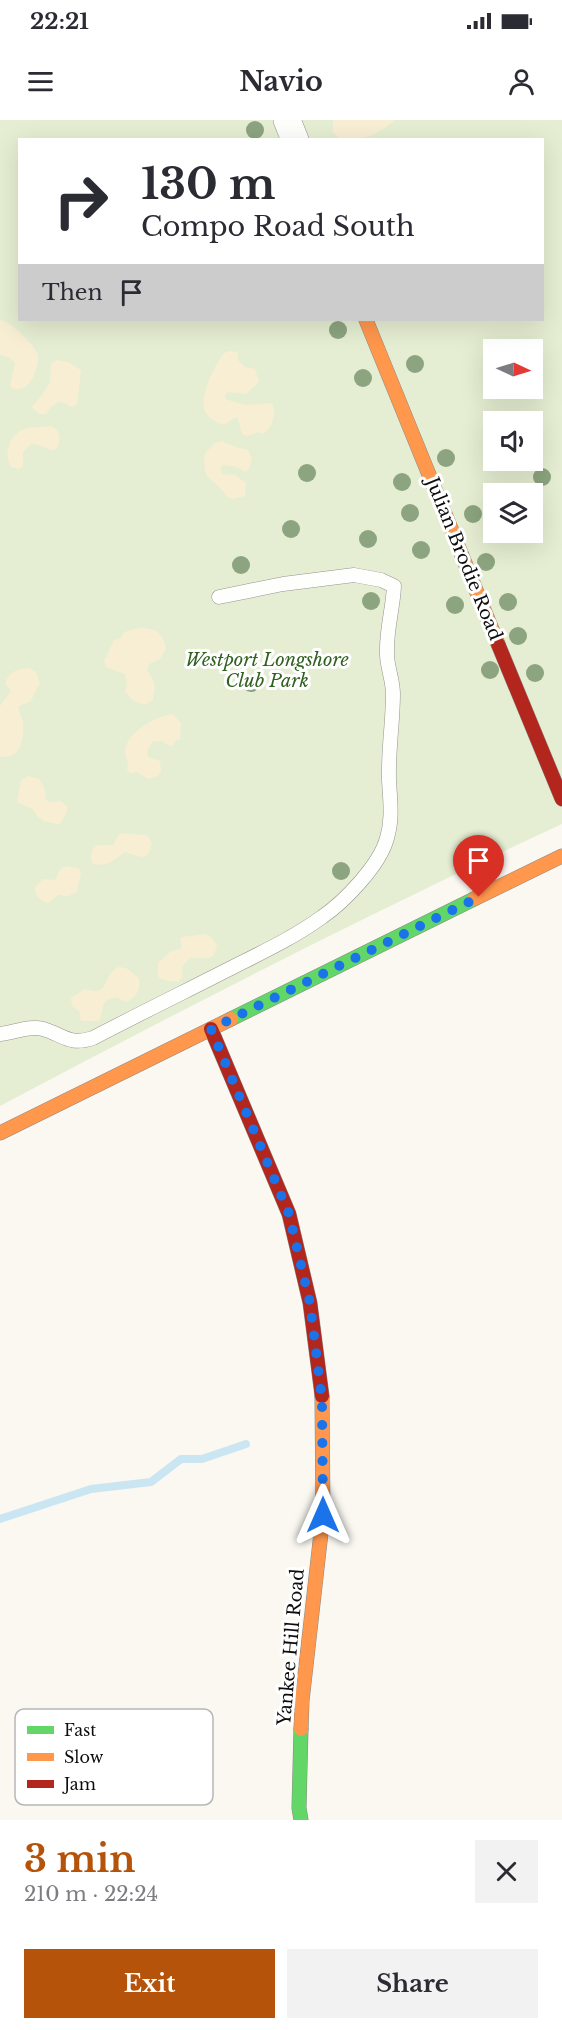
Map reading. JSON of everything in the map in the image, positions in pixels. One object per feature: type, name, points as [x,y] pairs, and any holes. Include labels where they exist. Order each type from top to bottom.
[{"type":"street","points":[[287,120],[294,138]]},
{"type":"street","name":"Julian Brodie Road","points":[[366,321],[562,799]]},
{"type":"street","points":[[0,1133],[562,856]]},
{"type":"street","name":"Yankee Hill Road","points":[[211,1029],[289,1214],[310,1303],[321,1389],[323,1515],[302,1701],[299,1808],[301,1820]]},
{"type":"lane","points":[[0,1034],[42,1029],[70,1041],[93,1038],[272,947],[321,918],[351,893],[375,861],[387,840],[392,812],[389,778],[393,690],[387,657],[387,632],[394,586],[381,580],[354,575],[294,582],[219,597]]},
{"type":"green space","name":"Westport Longshore Club Park","points":[[0,120],[562,120],[562,824],[279,961],[0,1106]]},
{"type":"sand","points":[[333,120],[395,120],[376,133],[361,138],[339,138],[333,132]]},
{"type":"sand","points":[[0,320],[22,334],[38,355],[37,367],[32,379],[29,384],[19,389],[13,389],[10,386],[15,363],[0,354]]},
{"type":"sand","points":[[231,351],[238,353],[238,360],[245,367],[255,369],[259,382],[246,394],[228,392],[225,399],[245,405],[272,403],[273,420],[266,432],[262,434],[258,432],[250,435],[242,434],[238,418],[224,425],[211,418],[205,411],[204,397],[209,380],[224,353]]},
{"type":"sand","points":[[56,360],[68,362],[81,370],[77,404],[71,407],[60,402],[51,407],[46,414],[40,414],[32,407],[50,382],[51,364]]},
{"type":"sand","points":[[54,427],[59,435],[57,449],[52,450],[32,443],[23,452],[23,466],[19,469],[11,467],[8,451],[13,437],[24,429]]},
{"type":"sand","points":[[222,441],[247,449],[252,458],[246,472],[237,467],[223,465],[220,468],[222,474],[235,475],[246,483],[245,496],[233,499],[227,497],[207,475],[204,463],[205,453],[215,443]]},
{"type":"sand","points":[[140,628],[157,632],[166,648],[160,659],[149,664],[147,670],[154,682],[153,700],[144,705],[132,700],[125,691],[127,685],[125,674],[106,667],[104,661],[114,640],[121,638],[126,631]]},
{"type":"sand","points":[[29,668],[36,672],[40,683],[31,701],[19,706],[23,736],[16,752],[7,757],[0,756],[0,706],[11,691],[5,683],[14,671]]},
{"type":"sand","points":[[173,714],[181,723],[180,739],[176,740],[172,747],[161,741],[152,742],[147,752],[148,757],[160,761],[161,771],[158,776],[148,779],[137,772],[130,773],[127,770],[125,752],[133,734],[160,717]]},
{"type":"sand","points":[[28,776],[39,779],[45,789],[46,800],[61,801],[67,807],[61,823],[44,821],[37,816],[34,810],[17,802],[21,780]]},
{"type":"sand","points":[[120,833],[147,835],[152,843],[148,854],[142,857],[125,852],[106,864],[92,863],[93,848],[98,845],[113,845]]},
{"type":"sand","points":[[67,866],[78,868],[81,873],[77,892],[66,897],[58,895],[48,903],[40,899],[35,893],[35,887],[43,879],[55,880],[60,869]]},
{"type":"sand","points":[[205,934],[211,937],[217,945],[214,955],[209,958],[190,958],[182,967],[183,977],[178,982],[158,977],[158,963],[170,952],[182,948],[180,939],[182,937]]},
{"type":"sand","points":[[118,967],[126,968],[139,978],[139,989],[135,995],[126,1002],[116,997],[107,1001],[103,1006],[99,1021],[81,1021],[79,1011],[72,1006],[71,998],[85,989],[93,991],[103,988],[109,976]]},
{"type":"waterway","points":[[0,1519],[91,1489],[151,1482],[181,1459],[202,1459],[246,1444]]},
{"type":"traffic: fast","points":[[231,1019],[474,899]]},
{"type":"traffic: fast","points":[[301,1729],[299,1808],[301,1820]]},
{"type":"traffic: slow","points":[[366,321],[498,644]]},
{"type":"traffic: slow","points":[[474,899],[562,856]]},
{"type":"traffic: slow","points":[[0,1133],[231,1019]]},
{"type":"traffic: slow","points":[[301,1729],[302,1701],[323,1515],[322,1396]]},
{"type":"traffic: jam","points":[[498,644],[562,799]]},
{"type":"traffic: jam","points":[[211,1029],[289,1214],[310,1303],[322,1396]]},
{"type":"route","points":[[323,1515],[322,1400],[310,1303],[289,1214],[211,1029],[479,897]]}]
